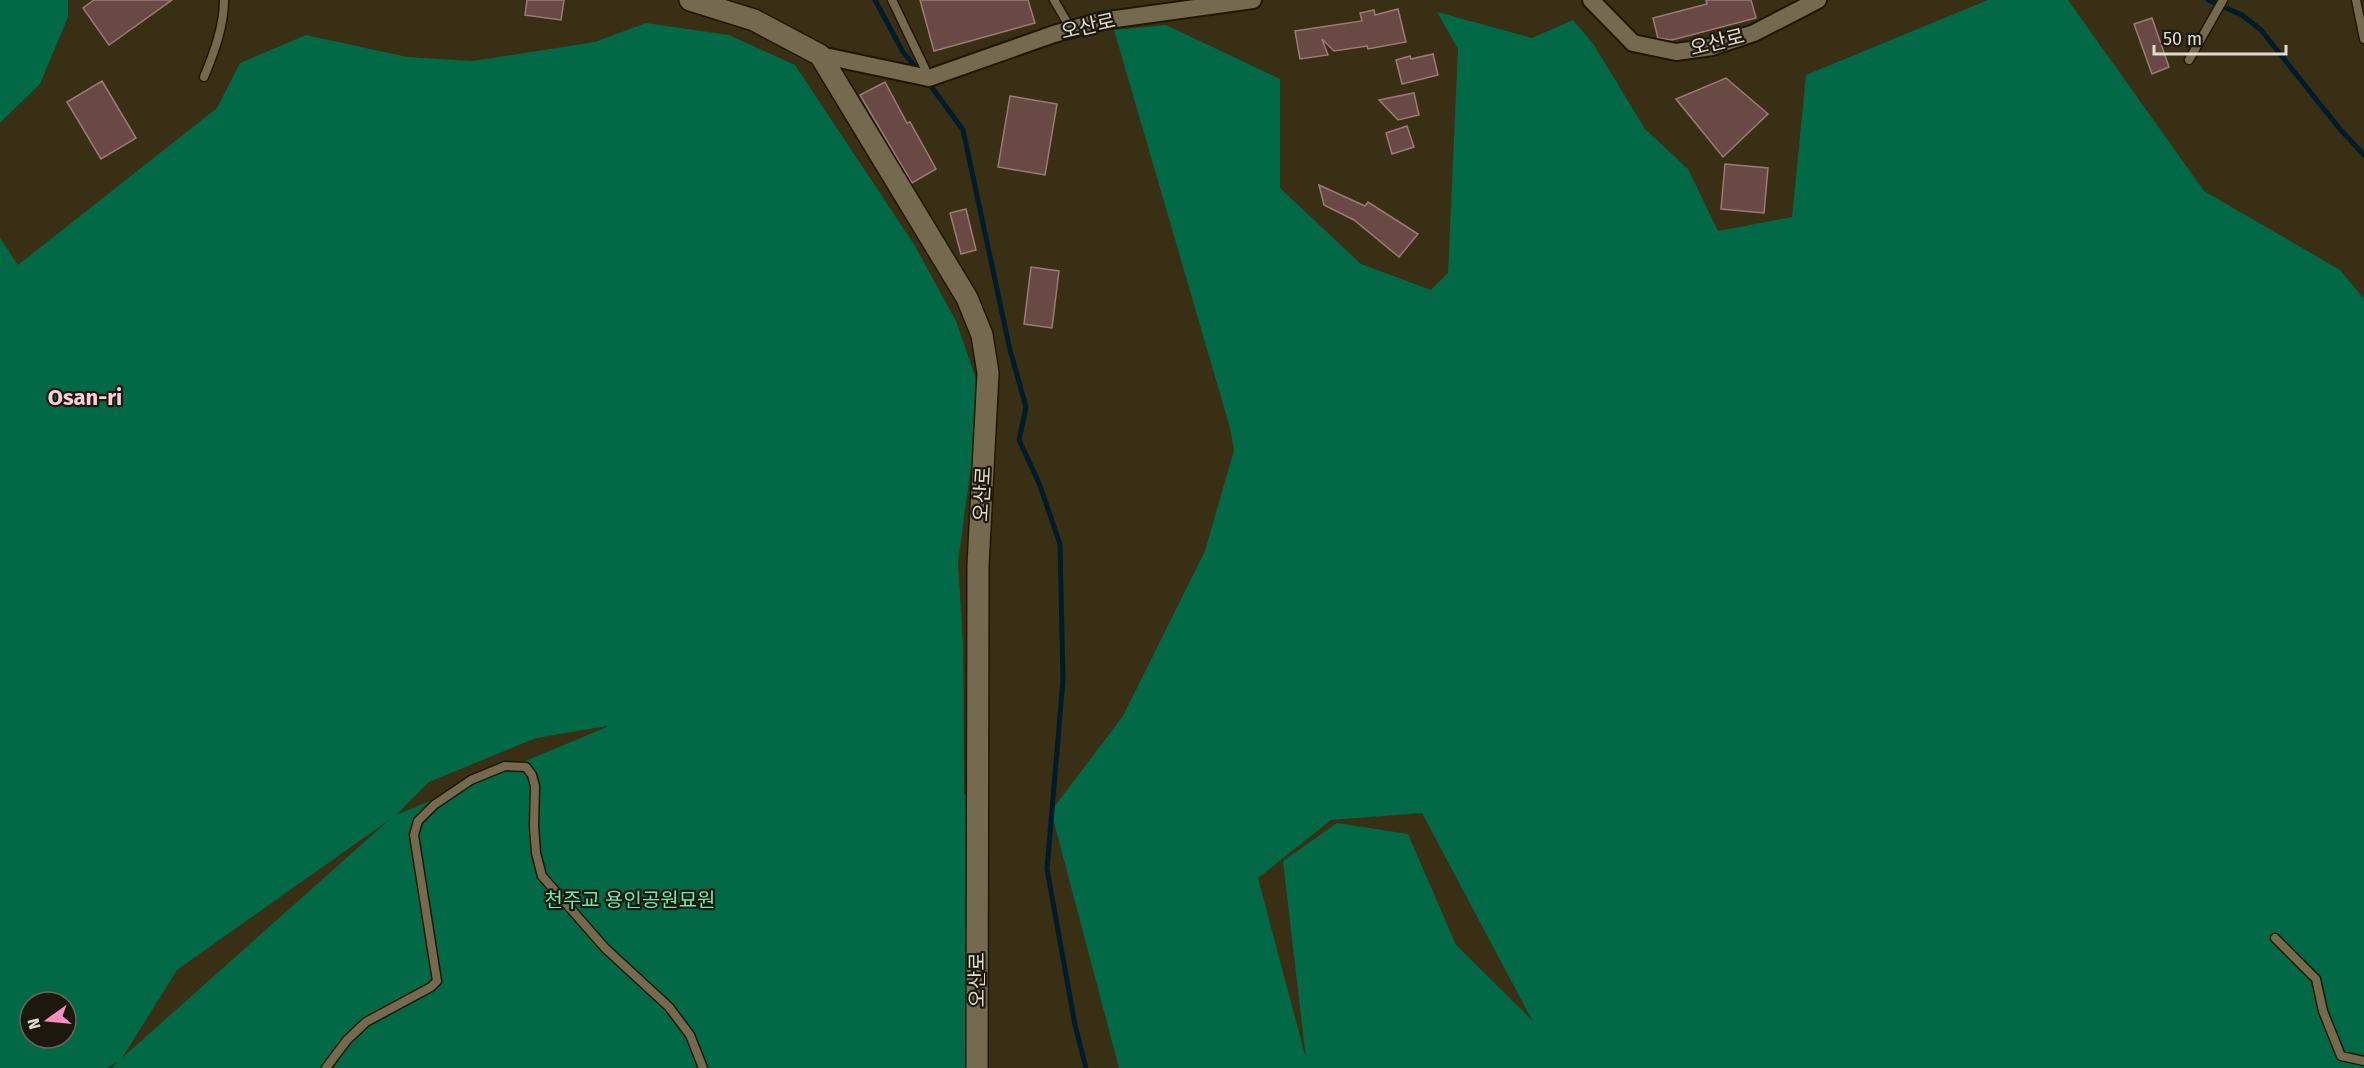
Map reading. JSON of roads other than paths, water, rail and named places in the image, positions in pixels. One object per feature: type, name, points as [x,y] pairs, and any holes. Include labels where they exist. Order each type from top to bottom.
[{"type":"street","points":[[690,0],[742,15],[820,55],[929,78]]},
{"type":"street","name":"오산로","points":[[929,78],[1071,29],[1101,21],[1253,0]]},
{"type":"street","name":"오산로","points":[[1591,0],[1633,43],[1676,52],[1712,47],[1754,33],[1818,0]]},
{"type":"street","name":"오산로","points":[[820,55],[967,298],[982,335],[986,354],[988,372],[978,565],[976,1068]]},
{"type":"lane","points":[[204,77],[214,51],[224,11],[224,0]]},
{"type":"lane","points":[[892,0],[929,78]]},
{"type":"lane","points":[[1054,0],[1071,29]]},
{"type":"lane","points":[[2189,60],[2223,0]]},
{"type":"lane","points":[[2355,0],[2364,39]]},
{"type":"lane","points":[[326,1068],[347,1040],[366,1022],[431,987],[437,981],[414,835],[418,820],[434,805],[471,780],[505,766],[526,767],[532,775],[535,786],[536,854],[543,876],[605,948],[669,1007],[690,1035],[703,1068]]},
{"type":"lane","points":[[2275,938],[2316,979],[2323,1011],[2341,1056],[2364,1061]]},
{"type":"waterway","points":[[875,0],[903,52],[918,70]]},
{"type":"waterway","points":[[2208,0],[2242,15],[2261,30],[2339,128],[2364,155]]},
{"type":"waterway","points":[[928,82],[963,130],[1010,350],[1026,407],[1019,440],[1039,483],[1060,544],[1063,680],[1047,869],[1075,1025],[1086,1068]]},
{"type":"district","name":"Osan-ri","points":[[85,397]]},
{"type":"park label","name":"천주교 용인공원묘원","points":[[630,900]]}]
